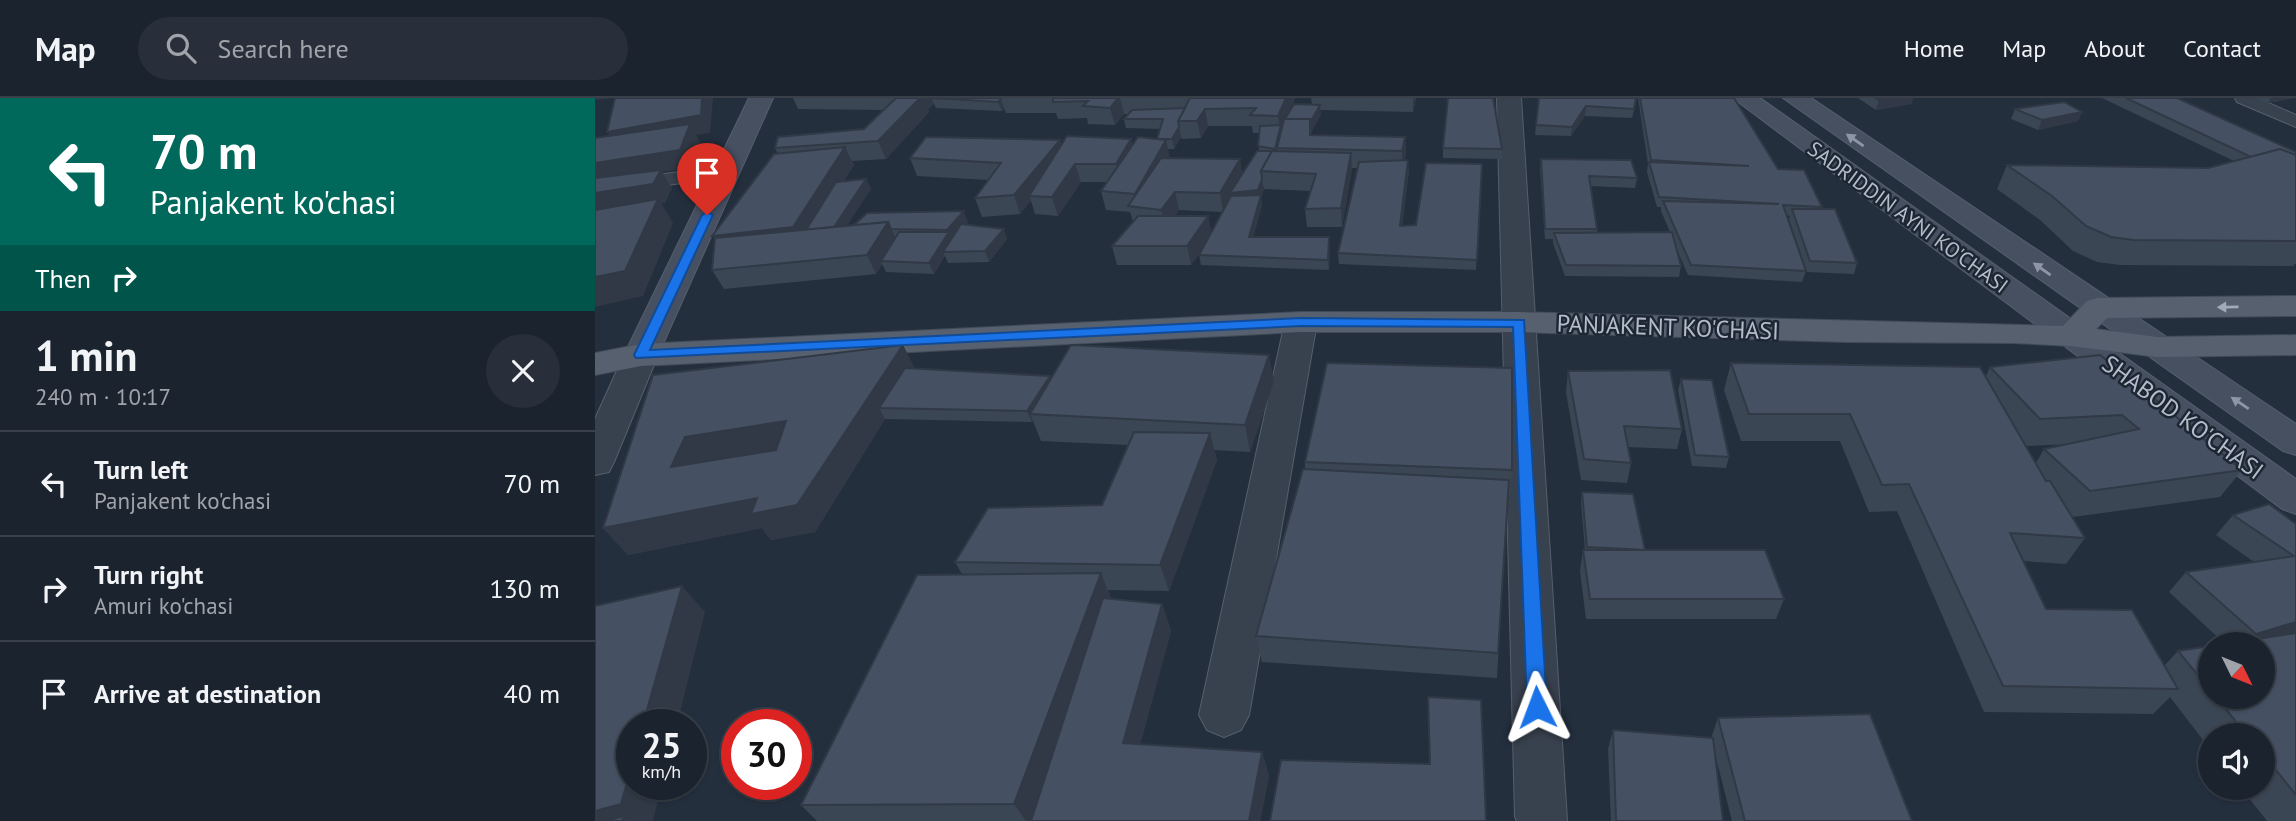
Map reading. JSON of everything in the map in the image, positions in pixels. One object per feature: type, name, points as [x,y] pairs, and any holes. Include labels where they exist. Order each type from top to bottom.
[{"type":"main road","points":[[641,355],[761,98]]},
{"type":"main road","name":"SADRIDDIN AYNI KO'CHASI","points":[[1744,98],[2071,336]]},
{"type":"main road","name":"SADRIDDIN AYNI KO'CHASI","points":[[1795,98],[2098,308]]},
{"type":"main road","points":[[2071,336],[2098,308],[2296,306]]},
{"type":"main road","name":"SHABOD KO'CHASI","points":[[2098,308],[2296,442]]},
{"type":"main road","name":"PANJAKENT KO'CHASI","points":[[595,364],[641,355],[1301,322],[1519,323],[2071,336],[2157,347],[2296,345]]},
{"type":"main road","name":"SHABOD KO'CHASI","points":[[2071,336],[2296,499]]},
{"type":"street","points":[[1509,98],[1542,817]]},
{"type":"street","points":[[1224,715],[1301,322]]},
{"type":"street","points":[[595,463],[641,355]]},
{"type":"lane","points":[[2243,98],[2296,122]]},
{"type":"lane","points":[[595,190],[727,171]]},
{"type":"building","points":[[615,98],[702,98],[701,115],[607,132]]},
{"type":"building","points":[[896,98],[920,98],[878,141],[775,148],[778,137],[864,129]]},
{"type":"building","points":[[933,98],[1001,98],[998,102]]},
{"type":"building","points":[[1053,98],[1118,98],[1110,108],[1083,106],[1088,101],[1053,102]]},
{"type":"building","points":[[1190,98],[1286,98],[1278,116],[1250,115],[1256,108],[1205,109],[1197,121],[1178,121]]},
{"type":"building","points":[[1448,98],[1493,98],[1502,149],[1443,148]]},
{"type":"building","points":[[1539,98],[1636,98],[1634,109],[1586,106],[1572,127],[1536,125]]},
{"type":"building","points":[[1640,98],[1734,98],[1778,169],[1804,170],[1822,207],[1783,205],[1806,271],[1691,265],[1663,201],[1779,204],[1659,197],[1649,162],[1749,166],[1651,160]]},
{"type":"building","points":[[2126,98],[2177,98],[2296,152],[2296,155],[2280,149],[2251,157]]},
{"type":"building","points":[[2064,102],[2082,112],[2042,120],[2015,109]]},
{"type":"building","points":[[1294,104],[1320,105],[1310,123],[1310,119],[1285,119]]},
{"type":"building","points":[[1185,108],[1172,139],[1157,139],[1163,119],[1124,119],[1132,110]]},
{"type":"building","points":[[1284,119],[1310,119],[1310,135],[1405,137],[1402,151],[1277,148]]},
{"type":"building","points":[[690,124],[680,150],[595,163],[595,138]]},
{"type":"building","points":[[1281,125],[1275,149],[1258,146],[1260,126]]},
{"type":"building","points":[[1067,136],[1131,139],[1116,164],[1075,164],[1052,197],[1029,196]]},
{"type":"building","points":[[926,137],[1060,140],[1014,195],[975,198],[1001,163],[910,158]]},
{"type":"building","points":[[1138,137],[1166,140],[1135,194],[1101,191]]},
{"type":"building","points":[[845,147],[793,227],[712,236],[774,154]]},
{"type":"building","points":[[2280,149],[2296,155],[2296,241],[2134,240],[2111,237],[2086,226],[2052,196],[2007,165],[2208,168]]},
{"type":"building","points":[[1257,151],[1272,151],[1261,171],[1262,179],[1258,190],[1230,193]]},
{"type":"building","points":[[1272,151],[1351,153],[1341,208],[1305,209],[1316,174],[1261,171]]},
{"type":"building","points":[[1161,158],[1240,159],[1220,193],[1175,192],[1161,210],[1128,206]]},
{"type":"building","points":[[1541,159],[1631,160],[1637,178],[1589,176],[1597,229],[1545,229]]},
{"type":"building","points":[[1408,160],[1400,226],[1416,225],[1426,163],[1482,164],[1477,260],[1338,253],[1359,162]]},
{"type":"building","points":[[661,170],[653,184],[595,193],[595,178]]},
{"type":"building","points":[[866,179],[834,227],[806,230],[836,182]]},
{"type":"building","points":[[1261,195],[1249,237],[1329,237],[1328,260],[1199,255],[1231,196]]},
{"type":"building","points":[[658,199],[625,271],[595,277],[595,210]]},
{"type":"building","points":[[1792,209],[1835,209],[1857,263],[1810,261]]},
{"type":"building","points":[[964,211],[947,230],[891,229],[888,222],[853,226],[867,213]]},
{"type":"building","points":[[1138,216],[1208,216],[1187,246],[1112,246]]},
{"type":"building","points":[[888,222],[867,255],[712,270],[715,238]]},
{"type":"building","points":[[961,224],[1004,229],[985,251],[943,252]]},
{"type":"building","points":[[899,232],[949,232],[929,263],[881,261]]},
{"type":"building","points":[[1672,232],[1681,266],[1566,265],[1554,233]]},
{"type":"building","points":[[903,345],[797,505],[751,514],[757,498],[603,528],[653,375]],"holes":[[[786,421],[776,450],[671,467],[685,437]]]},
{"type":"building","points":[[1071,345],[1269,355],[1245,425],[1030,414]]},
{"type":"building","points":[[2100,355],[2242,470],[2090,491],[2044,449],[2139,429],[2122,415],[2040,419],[1990,367]]},
{"type":"building","points":[[1327,363],[1512,368],[1512,470],[1305,462]]},
{"type":"building","points":[[1731,363],[1980,367],[2046,481],[2050,481],[2085,538],[2010,533],[2046,609],[2132,610],[2178,689],[2003,686],[1909,484],[1882,485],[1850,414],[1749,414]]},
{"type":"building","points":[[905,368],[1050,376],[1027,411],[879,408]]},
{"type":"building","points":[[1670,370],[1682,429],[1624,426],[1631,463],[1584,459],[1568,371]]},
{"type":"building","points":[[1681,379],[1712,380],[1729,457],[1695,455]]},
{"type":"building","points":[[1134,432],[1210,433],[1160,565],[955,562],[988,508],[1102,505]]},
{"type":"building","points":[[1303,469],[1509,480],[1498,653],[1256,636]]},
{"type":"building","points":[[1582,492],[1633,494],[1645,550],[1587,547]]},
{"type":"building","points":[[2269,504],[2296,524],[2296,622],[2254,632],[2186,572],[2294,556],[2233,515]]},
{"type":"building","points":[[1583,550],[1765,550],[1784,599],[1590,599]]},
{"type":"building","points":[[1101,573],[1014,804],[801,805],[804,800],[812,800],[812,783],[917,575]]},
{"type":"building","points":[[682,586],[647,709],[616,709],[616,800],[622,800],[621,804],[595,811],[595,606]]},
{"type":"building","points":[[1103,598],[1162,604],[1123,743],[1262,752],[1249,821],[1031,821]]},
{"type":"building","points":[[2296,633],[2296,795],[2275,769],[2275,723],[2237,723],[2226,709],[2275,709],[2275,636]]},
{"type":"building","points":[[2198,648],[2198,675],[2178,651]]},
{"type":"building","points":[[1428,697],[1481,700],[1486,821],[1270,821],[1281,760],[1430,764]]},
{"type":"building","points":[[1870,714],[1912,821],[1745,821],[1718,718]]},
{"type":"building","points":[[1613,730],[1713,738],[1723,821],[1616,821]]},
{"type":"building","points":[[624,816],[622,821],[606,821]]},
{"type":"route","points":[[707,215],[641,355],[1301,322],[1519,323],[1537,707]]}]
